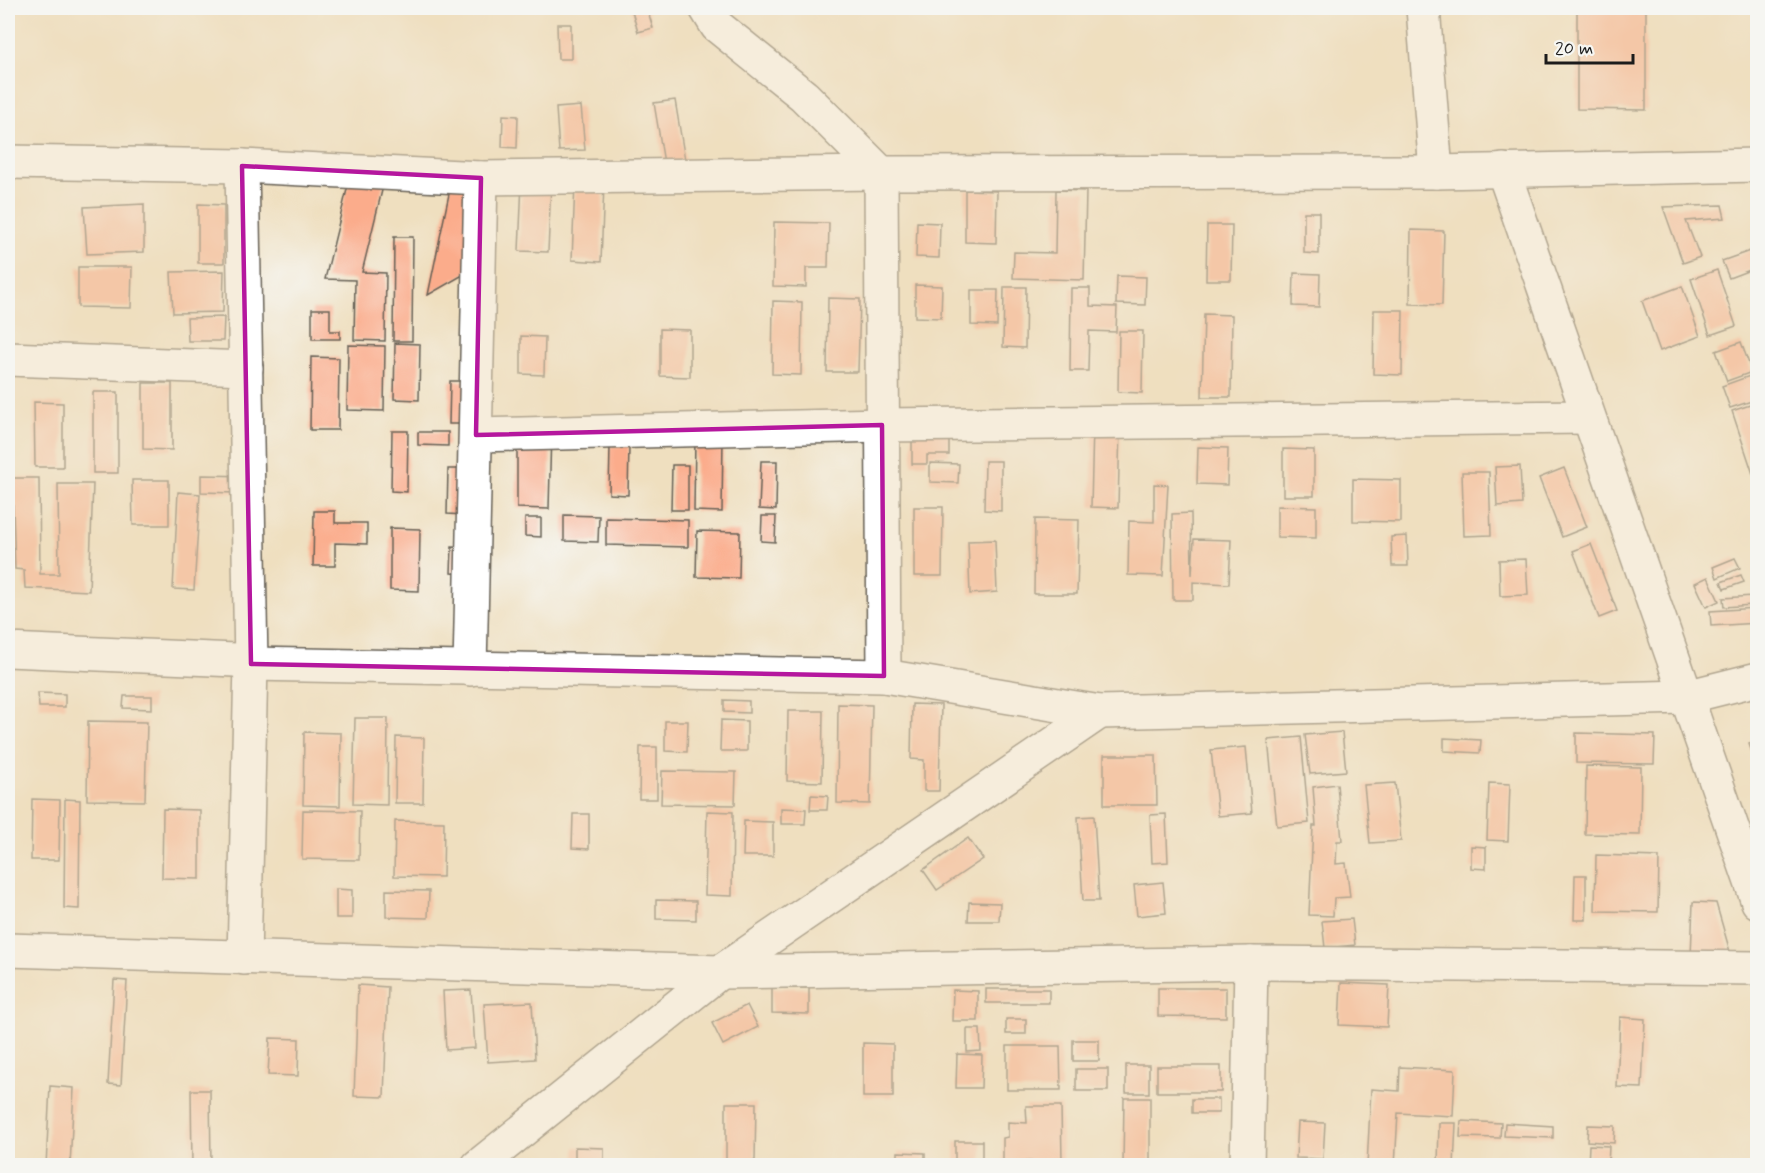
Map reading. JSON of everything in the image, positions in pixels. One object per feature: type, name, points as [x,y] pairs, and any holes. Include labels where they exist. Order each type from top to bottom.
[{"type":"street","points":[[706,8],[717,26],[804,96],[881,173],[884,676]]},
{"type":"street","points":[[1423,8],[1436,172]]},
{"type":"street","points":[[8,162],[242,166],[481,178],[881,173],[1436,172],[1758,165]]},
{"type":"street","points":[[242,166],[251,664],[244,958]]},
{"type":"street","points":[[1503,170],[1758,902]]},
{"type":"street","points":[[470,669],[481,178]]},
{"type":"street","points":[[8,359],[246,368]]},
{"type":"street","points":[[476,435],[882,424],[1588,417]]},
{"type":"street","points":[[8,650],[235,660],[251,664],[884,676],[1100,712],[1686,697],[1758,679]]},
{"type":"street","points":[[478,1166],[720,972],[1100,712]]},
{"type":"street","points":[[8,950],[720,972],[1251,963],[1758,968]]},
{"type":"street","points":[[1247,1166],[1251,963]]},
{"type":"highlighted area","points":[[242,166],[481,178],[476,435],[882,425],[884,676],[251,664]]},
{"type":"building","points":[[631,8],[647,8],[653,28],[638,32]]},
{"type":"building","points":[[1577,8],[1646,8],[1646,110],[1577,109]]},
{"type":"building","points":[[557,24],[571,24],[571,59],[558,59]]},
{"type":"building","points":[[675,100],[685,160],[664,163],[654,103]]},
{"type":"building","points":[[581,106],[585,150],[559,151],[556,108]]},
{"type":"building","points":[[503,115],[518,116],[517,148],[502,147]]},
{"type":"building","points":[[352,169],[387,170],[362,272],[386,273],[385,341],[354,340],[355,280],[325,279]]},
{"type":"building","points":[[454,170],[470,171],[468,272],[428,295]]},
{"type":"building","points":[[522,182],[551,183],[548,252],[519,251]]},
{"type":"building","points":[[575,183],[604,184],[601,262],[572,260]]},
{"type":"building","points":[[965,190],[997,191],[996,243],[965,242]]},
{"type":"building","points":[[1056,190],[1086,191],[1084,280],[1013,278],[1014,252],[1055,253]]},
{"type":"building","points":[[144,204],[144,252],[87,254],[84,207]]},
{"type":"building","points":[[198,204],[224,205],[224,263],[198,263]]},
{"type":"building","points":[[1722,205],[1725,218],[1686,221],[1700,257],[1683,263],[1663,207]]},
{"type":"building","points":[[1304,212],[1319,212],[1319,254],[1304,253]]},
{"type":"building","points":[[774,222],[829,223],[828,268],[806,268],[806,287],[773,286]]},
{"type":"building","points":[[917,222],[940,223],[939,258],[916,257]]},
{"type":"building","points":[[1207,225],[1232,225],[1231,280],[1206,280]]},
{"type":"building","points":[[1411,230],[1444,231],[1442,305],[1410,304]]},
{"type":"building","points":[[394,237],[413,237],[412,341],[393,341]]},
{"type":"building","points":[[1758,248],[1758,267],[1729,278],[1722,261]]},
{"type":"building","points":[[78,267],[132,267],[131,308],[78,307]]},
{"type":"building","points":[[1717,270],[1736,326],[1710,335],[1691,279]]},
{"type":"building","points":[[224,271],[223,312],[173,313],[171,272]]},
{"type":"building","points":[[1294,273],[1320,274],[1319,307],[1293,306]]},
{"type":"building","points":[[1117,276],[1146,277],[1145,305],[1116,304]]},
{"type":"building","points":[[915,285],[942,286],[941,318],[915,317]]},
{"type":"building","points":[[1682,286],[1700,336],[1660,351],[1642,301]]},
{"type":"building","points":[[1004,287],[1026,287],[1025,348],[1003,347]]},
{"type":"building","points":[[1071,288],[1090,288],[1090,306],[1117,307],[1116,332],[1089,331],[1088,371],[1070,371]]},
{"type":"building","points":[[971,290],[998,290],[997,326],[971,325]]},
{"type":"building","points":[[828,298],[860,299],[858,372],[827,372]]},
{"type":"building","points":[[773,301],[802,302],[801,375],[772,374]]},
{"type":"building","points":[[312,309],[330,309],[330,331],[340,331],[340,339],[312,339]]},
{"type":"building","points":[[1374,310],[1403,310],[1402,375],[1373,374]]},
{"type":"building","points":[[1204,314],[1232,315],[1231,397],[1202,397]]},
{"type":"building","points":[[224,317],[223,341],[188,341],[187,318]]},
{"type":"building","points":[[660,329],[690,330],[690,377],[660,376]]},
{"type":"building","points":[[1119,331],[1143,331],[1142,393],[1118,392]]},
{"type":"building","points":[[521,336],[545,337],[544,375],[521,374]]},
{"type":"building","points":[[1741,342],[1752,372],[1727,381],[1716,351]]},
{"type":"building","points":[[395,343],[420,344],[419,400],[394,399]]},
{"type":"building","points":[[348,345],[385,346],[384,411],[347,410]]},
{"type":"building","points":[[311,357],[339,358],[338,430],[310,430]]},
{"type":"building","points":[[1758,373],[1758,399],[1730,408],[1722,386]]},
{"type":"building","points":[[450,381],[467,381],[467,424],[449,424]]},
{"type":"building","points":[[143,383],[172,383],[172,450],[143,449]]},
{"type":"building","points":[[93,392],[118,392],[118,473],[93,473]]},
{"type":"building","points":[[34,402],[63,403],[63,467],[35,467]]},
{"type":"building","points":[[1753,404],[1758,419],[1757,486],[1732,411]]},
{"type":"building","points":[[912,421],[949,422],[949,455],[927,455],[927,464],[912,464]]},
{"type":"building","points":[[1093,425],[1120,425],[1118,508],[1091,507]]},
{"type":"building","points":[[517,430],[551,431],[549,509],[517,508]]},
{"type":"building","points":[[392,431],[408,431],[407,492],[391,491]]},
{"type":"building","points":[[418,432],[448,432],[448,446],[418,445]]},
{"type":"building","points":[[695,436],[723,436],[722,512],[694,511]]},
{"type":"building","points":[[610,446],[629,446],[628,495],[609,494]]},
{"type":"building","points":[[1198,447],[1228,448],[1227,485],[1197,484]]},
{"type":"building","points":[[1283,449],[1314,450],[1314,496],[1283,496]]},
{"type":"building","points":[[761,461],[777,461],[776,510],[759,509]]},
{"type":"building","points":[[985,461],[1001,461],[1001,511],[984,510]]},
{"type":"building","points":[[930,463],[959,464],[958,483],[930,482]]},
{"type":"building","points":[[672,465],[688,465],[688,510],[671,510]]},
{"type":"building","points":[[1520,466],[1522,504],[1497,506],[1495,467]]},
{"type":"building","points":[[1564,468],[1587,527],[1562,537],[1539,478]]},
{"type":"building","points":[[448,469],[467,469],[465,515],[447,514]]},
{"type":"building","points":[[1462,472],[1489,472],[1491,535],[1464,536]]},
{"type":"building","points":[[201,475],[250,476],[236,493],[201,492]]},
{"type":"building","points":[[12,478],[39,478],[40,574],[59,574],[58,484],[93,484],[89,591],[25,588],[24,570],[15,569]]},
{"type":"building","points":[[1353,479],[1401,480],[1401,522],[1353,521]]},
{"type":"building","points":[[132,480],[169,480],[169,525],[133,525]]},
{"type":"building","points":[[1154,484],[1168,485],[1163,576],[1128,575],[1129,521],[1154,522]]},
{"type":"building","points":[[178,492],[200,494],[194,590],[173,589]]},
{"type":"building","points":[[1277,506],[1316,507],[1316,538],[1277,537]]},
{"type":"building","points":[[914,507],[943,507],[942,576],[914,576]]},
{"type":"building","points":[[314,511],[335,511],[335,523],[367,523],[367,544],[335,543],[335,566],[313,566]]},
{"type":"building","points":[[1191,513],[1192,575],[1194,539],[1231,540],[1229,584],[1193,582],[1193,600],[1173,600],[1172,514]]},
{"type":"building","points":[[564,515],[599,516],[598,542],[564,541]]},
{"type":"building","points":[[762,516],[776,516],[775,542],[761,541]]},
{"type":"building","points":[[525,518],[541,518],[541,537],[525,536]]},
{"type":"building","points":[[606,518],[688,520],[688,547],[606,545]]},
{"type":"building","points":[[1035,519],[1079,520],[1077,594],[1034,594]]},
{"type":"building","points":[[390,528],[420,529],[419,591],[390,590]]},
{"type":"building","points":[[697,531],[740,532],[739,578],[696,577]]},
{"type":"building","points":[[1407,536],[1408,566],[1392,566],[1391,537]]},
{"type":"building","points":[[995,540],[997,592],[970,594],[968,541]]},
{"type":"building","points":[[1591,544],[1617,611],[1599,618],[1573,551]]},
{"type":"building","points":[[452,547],[465,548],[465,574],[451,573]]},
{"type":"building","points":[[1735,558],[1740,568],[1717,578],[1713,567]]},
{"type":"building","points":[[1526,559],[1528,595],[1500,596],[1499,560]]},
{"type":"building","points":[[1741,575],[1744,582],[1724,589],[1721,582]]},
{"type":"building","points":[[1708,577],[1719,601],[1706,607],[1695,583]]},
{"type":"building","points":[[1753,596],[1753,605],[1724,607],[1723,598]]},
{"type":"building","points":[[1756,608],[1757,623],[1711,626],[1710,611]]},
{"type":"building","points":[[38,693],[65,694],[65,707],[39,707]]},
{"type":"building","points":[[124,696],[152,696],[152,709],[123,708]]},
{"type":"building","points":[[724,700],[749,701],[749,713],[724,712]]},
{"type":"building","points":[[838,704],[872,705],[870,804],[837,803]]},
{"type":"building","points":[[912,704],[941,705],[939,791],[924,791],[924,760],[911,759]]},
{"type":"building","points":[[788,711],[823,711],[822,782],[787,781]]},
{"type":"building","points":[[355,718],[388,718],[387,805],[353,804]]},
{"type":"building","points":[[721,720],[747,721],[747,751],[720,751]]},
{"type":"building","points":[[88,721],[147,722],[145,801],[87,800]]},
{"type":"building","points":[[665,721],[688,721],[687,752],[665,751]]},
{"type":"building","points":[[304,732],[341,733],[340,806],[303,805]]},
{"type":"building","points":[[1342,732],[1346,771],[1310,774],[1305,735]]},
{"type":"building","points":[[1576,733],[1655,735],[1654,764],[1576,763]]},
{"type":"building","points":[[396,737],[424,738],[423,803],[395,803]]},
{"type":"building","points":[[1301,737],[1309,823],[1277,826],[1268,740]]},
{"type":"building","points":[[1444,738],[1481,740],[1480,753],[1444,751]]},
{"type":"building","points":[[1758,741],[1758,766],[1757,766],[1749,744]]},
{"type":"building","points":[[640,747],[657,747],[657,799],[639,799]]},
{"type":"building","points":[[1246,747],[1252,813],[1218,816],[1211,750]]},
{"type":"building","points":[[1104,755],[1156,755],[1157,805],[1104,805]]},
{"type":"building","points":[[1586,766],[1641,767],[1640,835],[1585,834]]},
{"type":"building","points":[[662,771],[736,772],[735,805],[661,804]]},
{"type":"building","points":[[1395,783],[1401,841],[1370,843],[1364,785]]},
{"type":"building","points":[[1489,783],[1510,784],[1508,841],[1487,840]]},
{"type":"building","points":[[1337,784],[1342,841],[1337,841],[1336,864],[1346,863],[1350,897],[1334,898],[1333,916],[1309,915],[1313,826],[1316,826],[1313,787]]},
{"type":"building","points":[[811,795],[828,796],[827,810],[810,810]]},
{"type":"building","points":[[32,799],[60,800],[59,860],[31,860]]},
{"type":"building","points":[[65,799],[80,800],[79,909],[64,908]]},
{"type":"building","points":[[781,808],[806,809],[805,824],[781,824]]},
{"type":"building","points":[[163,809],[200,810],[200,879],[162,878]]},
{"type":"building","points":[[303,810],[360,811],[359,860],[302,859]]},
{"type":"building","points":[[707,811],[733,812],[732,896],[705,895]]},
{"type":"building","points":[[573,814],[589,814],[589,849],[572,848]]},
{"type":"building","points":[[1166,814],[1168,862],[1152,863],[1150,815]]},
{"type":"building","points":[[1094,816],[1099,901],[1083,901],[1078,817]]},
{"type":"building","points":[[395,821],[444,822],[443,877],[394,876]]},
{"type":"building","points":[[744,821],[773,822],[773,856],[743,856]]},
{"type":"building","points":[[968,838],[983,859],[937,890],[923,870]]},
{"type":"building","points":[[1471,846],[1486,847],[1486,869],[1471,868]]},
{"type":"building","points":[[1596,855],[1659,857],[1658,912],[1595,911]]},
{"type":"building","points":[[1575,875],[1586,875],[1586,920],[1574,920]]},
{"type":"building","points":[[1163,882],[1166,913],[1137,916],[1134,885]]},
{"type":"building","points":[[336,889],[352,890],[352,918],[336,918]]},
{"type":"building","points":[[386,890],[429,891],[428,918],[386,917]]},
{"type":"building","points":[[656,900],[696,901],[696,920],[656,919]]},
{"type":"building","points":[[969,902],[1000,903],[999,921],[968,921]]},
{"type":"building","points":[[1693,902],[1716,903],[1731,955],[1691,957]]},
{"type":"building","points":[[1352,919],[1355,945],[1325,948],[1322,921]]},
{"type":"building","points":[[114,980],[127,981],[121,1085],[108,1084]]},
{"type":"building","points":[[1341,983],[1389,985],[1387,1027],[1339,1025]]},
{"type":"building","points":[[358,985],[388,987],[384,1097],[354,1096]]},
{"type":"building","points":[[772,988],[809,988],[809,1014],[772,1013]]},
{"type":"building","points":[[1158,988],[1226,988],[1226,1017],[1158,1016]]},
{"type":"building","points":[[986,989],[1049,989],[1049,1003],[986,1003]]},
{"type":"building","points":[[471,990],[475,1048],[446,1050],[443,991]]},
{"type":"building","points":[[953,990],[978,991],[978,1021],[952,1021]]},
{"type":"building","points":[[532,1002],[535,1059],[488,1062],[484,1004]]},
{"type":"building","points":[[747,1005],[758,1027],[723,1045],[712,1023]]},
{"type":"building","points":[[1620,1017],[1645,1019],[1642,1088],[1617,1087]]},
{"type":"building","points":[[1006,1019],[1026,1019],[1026,1034],[1006,1034]]},
{"type":"building","points":[[967,1029],[980,1029],[981,1051],[967,1052]]},
{"type":"building","points":[[270,1038],[299,1039],[298,1076],[268,1075]]},
{"type":"building","points":[[1073,1040],[1099,1040],[1099,1061],[1073,1061]]},
{"type":"building","points":[[863,1043],[893,1044],[893,1097],[863,1097]]},
{"type":"building","points":[[1007,1046],[1060,1046],[1061,1090],[1007,1090]]},
{"type":"building","points":[[957,1054],[982,1055],[981,1088],[956,1088]]},
{"type":"building","points":[[1126,1065],[1149,1065],[1149,1093],[1126,1093]]},
{"type":"building","points":[[1157,1066],[1221,1066],[1221,1092],[1157,1092]]},
{"type":"building","points":[[1400,1067],[1455,1070],[1453,1116],[1398,1113],[1395,1166],[1367,1166],[1371,1089],[1399,1091]]},
{"type":"building","points":[[1076,1069],[1108,1069],[1108,1091],[1076,1091]]},
{"type":"building","points":[[50,1086],[74,1088],[70,1166],[46,1166]]},
{"type":"building","points":[[191,1090],[210,1090],[211,1166],[192,1166]]},
{"type":"building","points":[[1124,1098],[1150,1098],[1150,1166],[1123,1166]]},
{"type":"building","points":[[1192,1099],[1219,1099],[1219,1113],[1192,1113]]},
{"type":"building","points":[[726,1103],[756,1103],[755,1161],[726,1160]]},
{"type":"building","points":[[1026,1106],[1061,1106],[1062,1162],[1003,1161],[1003,1138],[1008,1137],[1008,1122],[1027,1123]]},
{"type":"building","points":[[1461,1121],[1501,1123],[1500,1138],[1460,1137]]},
{"type":"building","points":[[1298,1122],[1325,1123],[1323,1159],[1296,1158]]},
{"type":"building","points":[[1439,1123],[1456,1123],[1454,1166],[1438,1166]]},
{"type":"building","points":[[1505,1123],[1553,1126],[1553,1138],[1504,1136]]},
{"type":"building","points":[[1588,1125],[1615,1126],[1614,1143],[1587,1141]]},
{"type":"building","points":[[955,1141],[982,1141],[982,1166],[955,1166]]},
{"type":"building","points":[[1589,1145],[1609,1146],[1608,1166],[1588,1166]]},
{"type":"building","points":[[575,1147],[604,1148],[604,1166],[575,1166]]},
{"type":"building","points":[[898,1152],[925,1153],[925,1166],[898,1166]]}]
